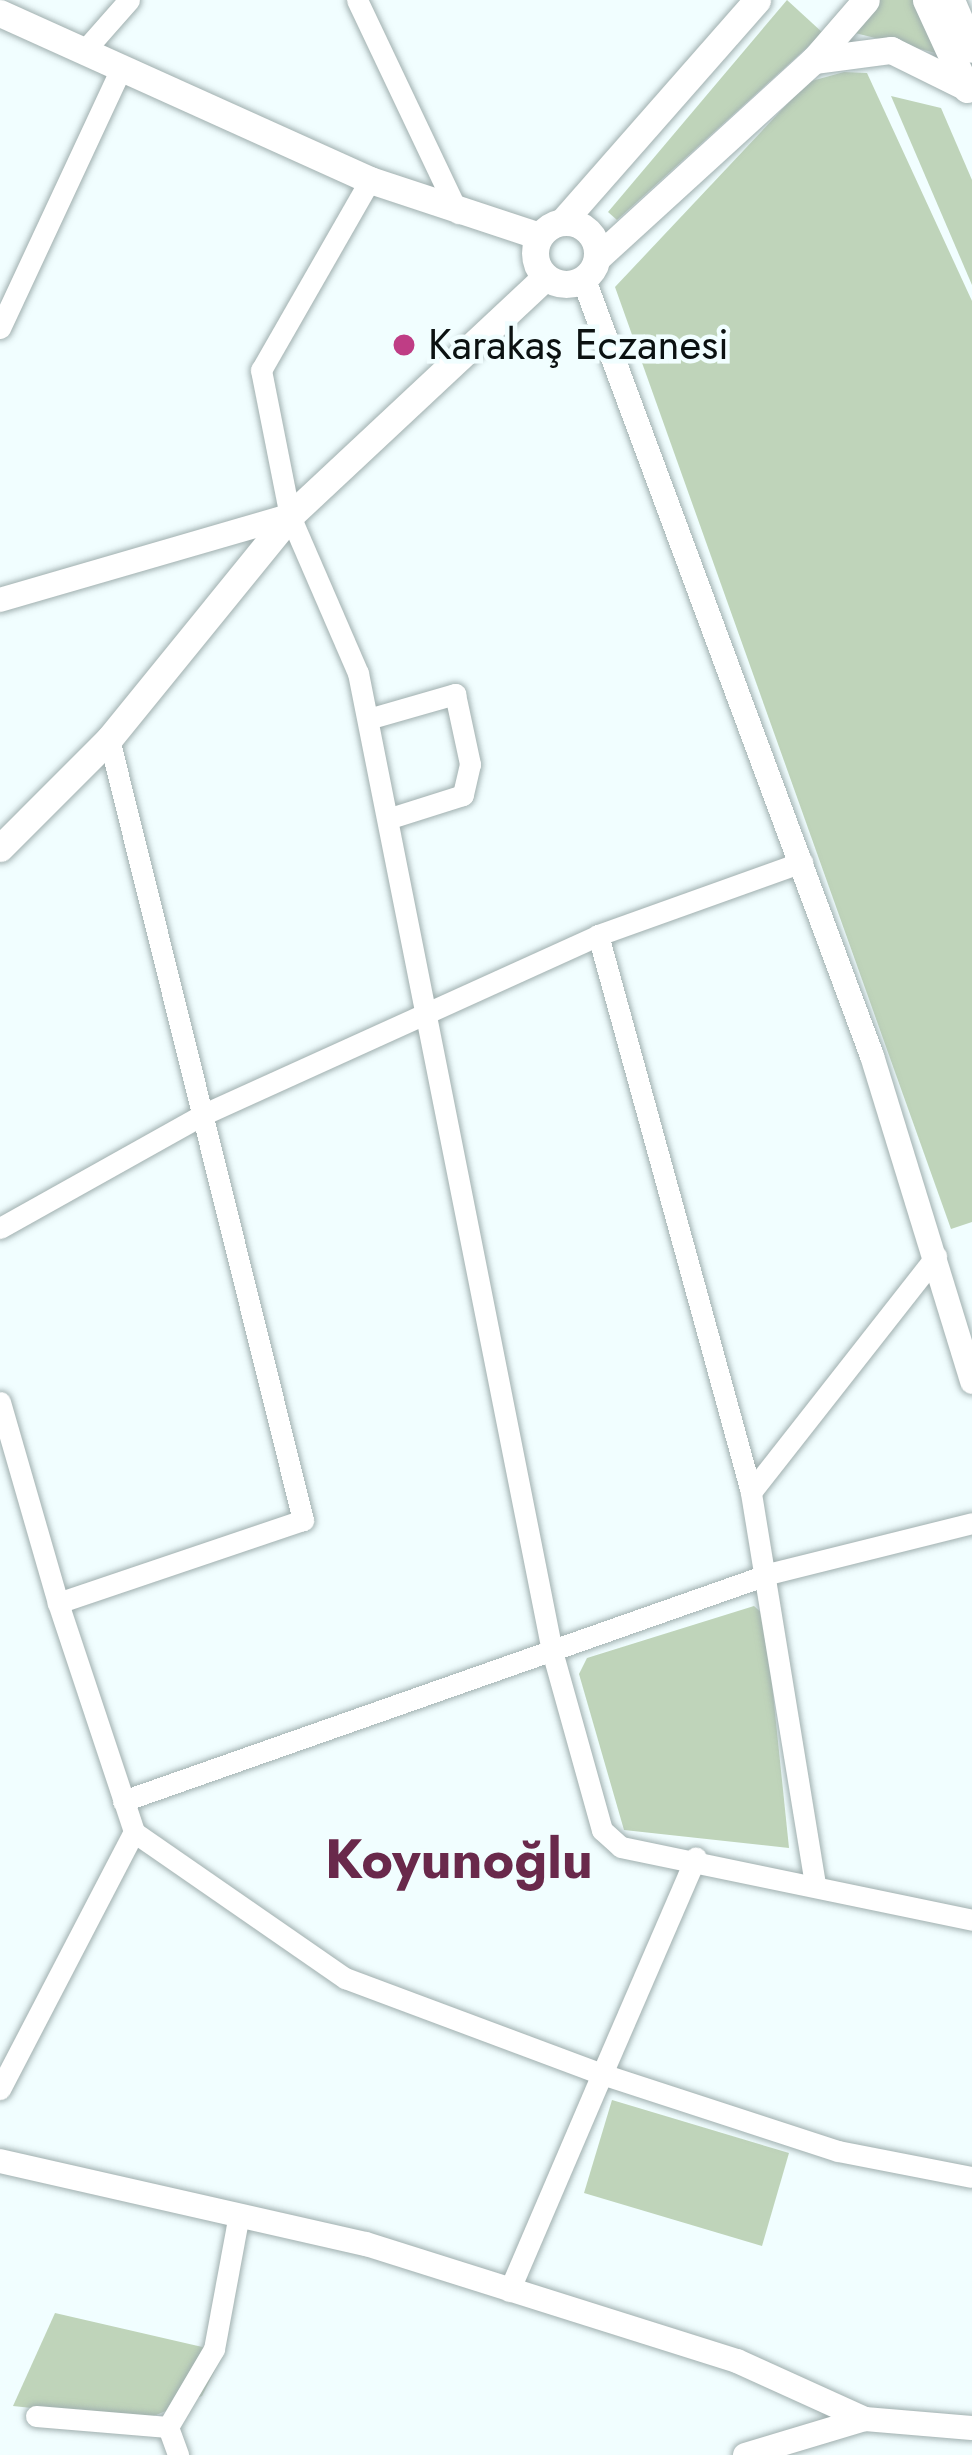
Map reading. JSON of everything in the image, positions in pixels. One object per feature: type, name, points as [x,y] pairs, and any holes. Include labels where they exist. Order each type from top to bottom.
[{"type":"main road","points":[[544,277],[551,229],[757,0]]},
{"type":"main road","points":[[0,848],[109,739],[290,516],[544,277],[591,268],[814,60],[866,0]]},
{"type":"main road","points":[[926,0],[969,95]]},
{"type":"main road","points":[[951,0],[972,49]]},
{"type":"main road","points":[[0,14],[370,180],[458,213],[589,231],[591,268]]},
{"type":"main road","points":[[814,60],[891,50],[969,95]]},
{"type":"street","points":[[84,51],[129,0]]},
{"type":"street","points":[[356,0],[458,213]]},
{"type":"street","points":[[0,328],[122,69]]},
{"type":"street","points":[[370,180],[261,370],[290,516],[368,719],[552,1651],[602,1830],[622,1847],[696,1857],[972,1920]]},
{"type":"street","points":[[591,268],[802,862],[935,1256],[972,1382]]},
{"type":"street","points":[[0,600],[290,516]]},
{"type":"street","points":[[368,719],[455,694],[470,764],[463,795],[390,818]]},
{"type":"street","points":[[58,1603],[303,1520],[109,739]]},
{"type":"street","points":[[0,1228],[202,1115],[429,1011],[598,935],[802,862]]},
{"type":"street","points":[[598,935],[772,1573],[815,1884]]},
{"type":"street","points":[[751,1492],[935,1256]]},
{"type":"street","points":[[0,1402],[58,1603],[134,1832],[345,1978],[602,2074],[838,2151],[972,2177]]},
{"type":"street","points":[[122,1802],[772,1573],[972,1523]]},
{"type":"street","points":[[0,2089],[134,1832]]},
{"type":"street","points":[[509,2291],[696,1857]]},
{"type":"street","points":[[0,2161],[238,2219],[366,2244],[737,2361],[865,2419],[972,2428]]},
{"type":"street","points":[[178,2455],[169,2427],[214,2349],[238,2219]]},
{"type":"street","points":[[36,2416],[169,2427]]},
{"type":"street","points":[[745,2455],[865,2419]]},
{"type":"green space","points":[[787,0],[823,33],[617,220],[608,212]]},
{"type":"green space","points":[[874,0],[915,0],[940,54],[851,32]]},
{"type":"green space","points":[[844,72],[867,73],[972,301],[972,1222],[951,1229],[615,287],[808,82]]},
{"type":"green space","points":[[891,96],[941,108],[972,180],[972,285]]},
{"type":"green space","points":[[754,1606],[765,1616],[789,1848],[624,1830],[579,1674],[587,1658]]},
{"type":"green space","points":[[612,2100],[789,2153],[762,2246],[584,2193]]},
{"type":"green space","points":[[55,2313],[224,2352],[202,2396],[144,2420],[13,2406]]},
{"type":"place","name":"Karakaş Eczanesi","points":[[404,345]]},
{"type":"district","name":"Koyunoğlu","points":[[459,1859]]}]
